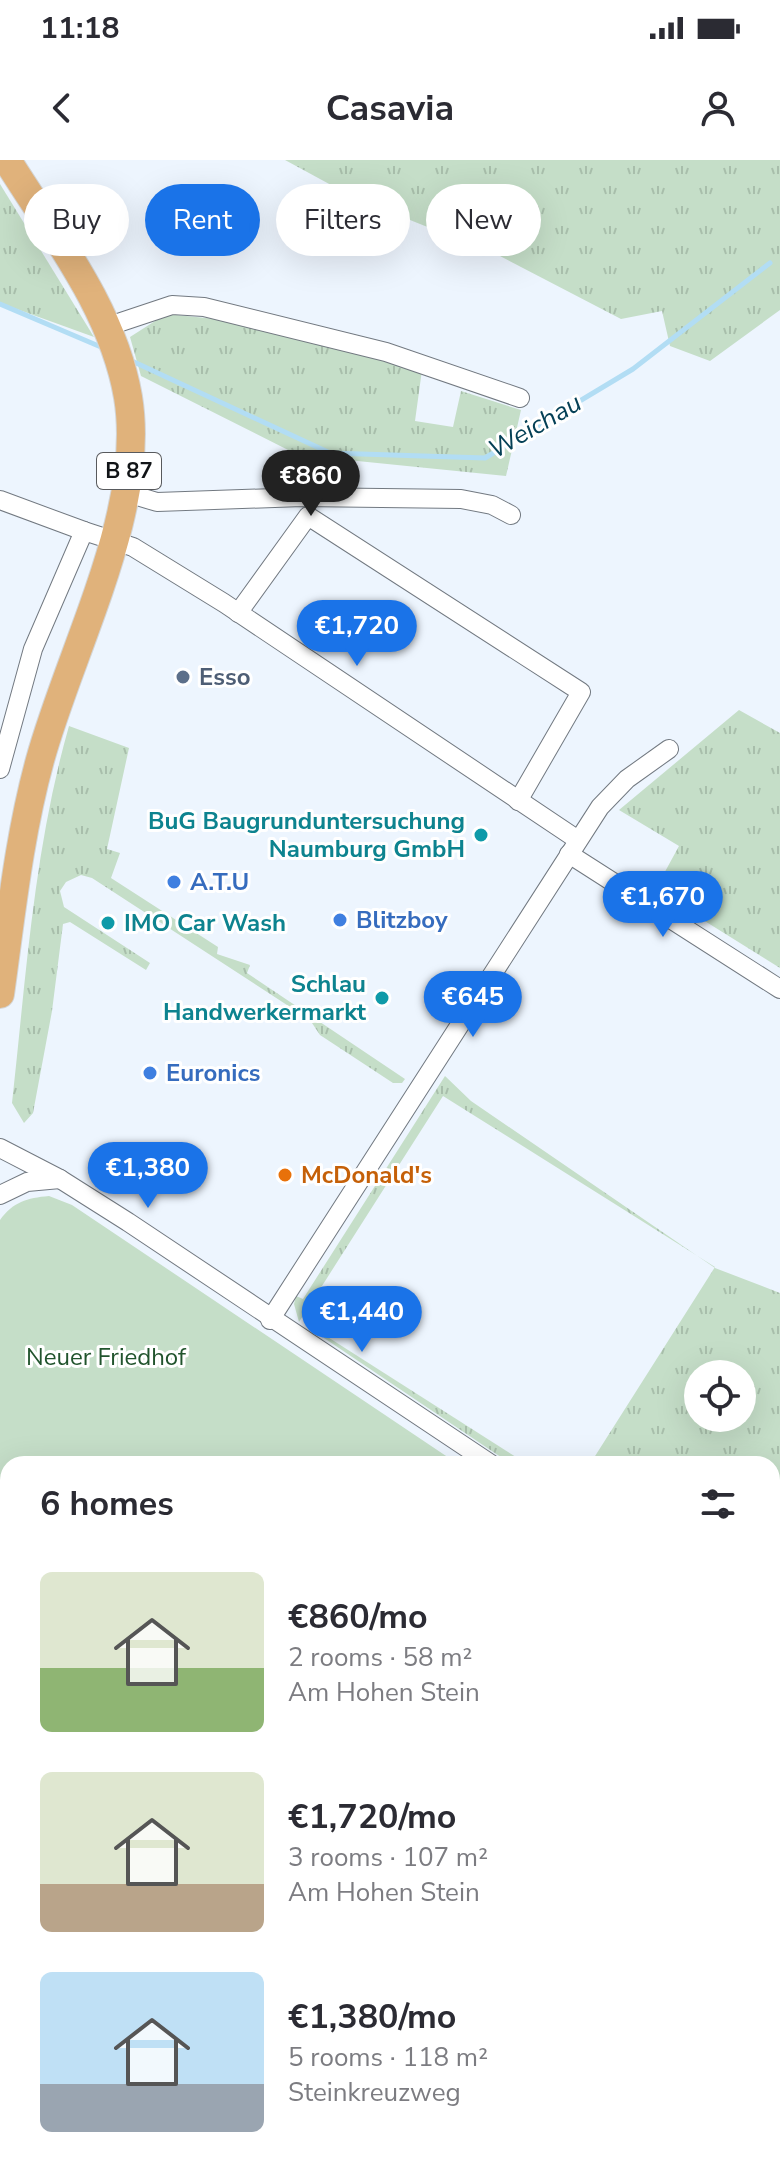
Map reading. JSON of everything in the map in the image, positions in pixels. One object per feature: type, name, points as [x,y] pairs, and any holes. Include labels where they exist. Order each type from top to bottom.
[{"type":"main road","name":"B 87","points":[[0,994],[25,825],[40,760],[127,493],[131,444],[128,397],[106,327],[88,290],[7,160]]},
{"type":"street","points":[[106,327],[172,305],[204,307],[386,352],[520,398]]},
{"type":"street","points":[[127,493],[157,502],[461,499],[492,505],[511,515]]},
{"type":"street","points":[[0,500],[133,547],[238,613],[518,801],[574,847],[780,989]]},
{"type":"street","points":[[238,613],[308,516],[581,692],[518,801]]},
{"type":"street","points":[[0,769],[33,649],[84,531]]},
{"type":"street","points":[[270,1320],[574,847],[614,791],[669,749]]},
{"type":"street","points":[[0,1148],[60,1179],[479,1456]]},
{"type":"street","points":[[0,1195],[27,1182],[60,1179]]},
{"type":"green space","points":[[285,160],[780,160],[780,310],[710,361],[670,346],[662,311],[621,319],[500,256],[541,256],[541,184],[426,184],[426,226],[410,220],[410,184],[329,184]]},
{"type":"green space","points":[[0,184],[24,223],[24,256],[44,256],[94,337],[0,303]]},
{"type":"green space","points":[[166,314],[226,320],[422,370],[415,421],[453,427],[461,391],[521,410],[506,476],[298,455],[141,376],[130,337]]},
{"type":"green space","points":[[739,710],[780,733],[780,968],[655,890],[679,846],[619,810]]},
{"type":"green space","points":[[69,726],[129,748],[107,849],[120,853],[111,878],[218,947],[217,954],[250,965],[247,973],[405,1079],[402,1083],[393,1083],[320,1035],[310,1020],[92,878],[81,875],[66,882],[60,891],[64,907],[150,963],[146,970],[70,922],[63,924],[52,1011],[33,1113],[24,1123],[12,1103],[27,961],[47,819]]},
{"type":"green space","points":[[445,1076],[471,1101],[697,1256],[443,1096],[299,1322],[294,1304],[296,1296],[303,1299]]},
{"type":"green space","name":"Neuer Friedhof","points":[[49,1196],[72,1205],[446,1456],[0,1456],[0,1220],[10,1209],[34,1198]]},
{"type":"green space","points":[[715,1268],[780,1293],[780,1456],[595,1456]]},
{"type":"green space","points":[[323,1334],[514,1456],[499,1456],[324,1338]]},
{"type":"waterway","name":"Weichau","points":[[134,362],[330,453],[485,458],[633,369],[770,263]]},
{"type":"waterway","name":"Weichau","points":[[0,304],[101,347]]},
{"type":"place","name":"Esso","points":[[183,677]]},
{"type":"place","name":"BuG Baugrunduntersuchung Naumburg GmbH","points":[[481,835]]},
{"type":"place","name":"A.T.U","points":[[174,882]]},
{"type":"place","name":"Blitzboy","points":[[340,920]]},
{"type":"place","name":"IMO Car Wash","points":[[108,923]]},
{"type":"place","name":"Schlau Handwerkermarkt","points":[[382,998]]},
{"type":"place","name":"Euronics","points":[[150,1073]]},
{"type":"place","name":"McDonald's","points":[[285,1175]]}]
